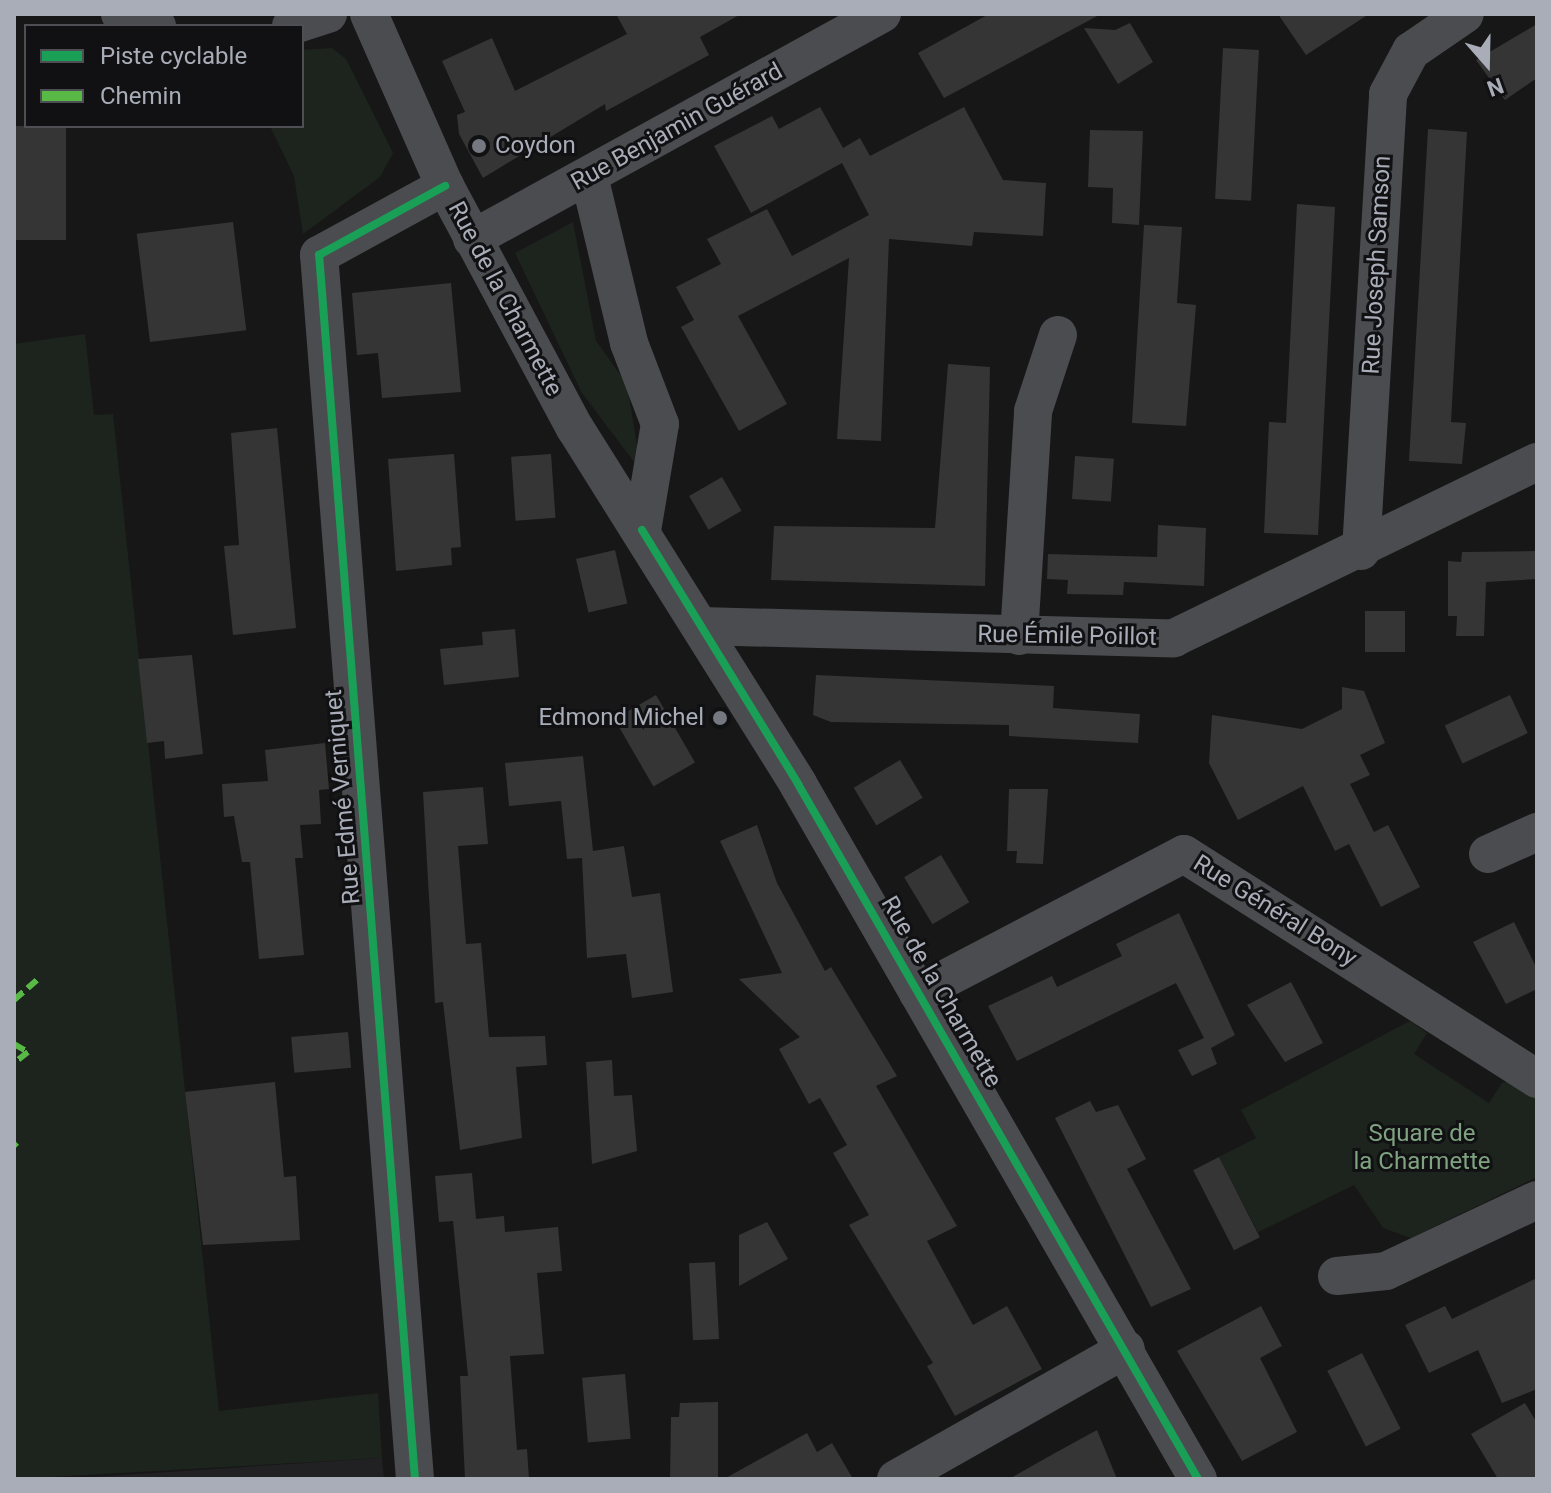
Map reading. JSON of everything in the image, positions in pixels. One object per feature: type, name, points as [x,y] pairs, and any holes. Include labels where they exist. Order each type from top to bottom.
[{"type":"street","points":[[120,14],[151,24]]},
{"type":"street","points":[[297,24],[328,14]]},
{"type":"street","name":"Rue de la Charmette","points":[[369,14],[445,186],[575,428],[701,626],[1126,1349],[1198,1479]]},
{"type":"street","name":"Rue Benjamin Guérard","points":[[472,239],[882,14]]},
{"type":"street","name":"Rue Joseph Samson","points":[[1361,551],[1388,94],[1411,51],[1465,14]]},
{"type":"street","points":[[589,176],[629,343],[660,424],[642,530]]},
{"type":"street","name":"Rue Edmé Verniquet","points":[[415,1479],[319,255],[445,186]]},
{"type":"street","points":[[1019,636],[1033,411],[1058,335]]},
{"type":"street","name":"Rue Émile Poillot","points":[[701,626],[1174,638],[1361,551],[1537,462]]},
{"type":"street","points":[[1488,854],[1537,832]]},
{"type":"street","name":"Rue Général Bony","points":[[918,993],[1184,854],[1537,1079]]},
{"type":"street","points":[[1337,1276],[1386,1271],[1537,1200]]},
{"type":"street","points":[[896,1479],[1126,1349]]},
{"type":"shaded area","points":[[382,1458],[384,1479],[60,1479]]},
{"type":"green space","points":[[332,48],[346,59],[393,153],[380,177],[303,234],[294,176],[271,128],[304,128],[304,50]]},
{"type":"green space","points":[[573,222],[596,341],[627,384],[641,471],[582,393],[515,253]]},
{"type":"green space","points":[[85,334],[94,415],[113,414],[219,1411],[378,1393],[382,1458],[14,1479],[14,344]]},
{"type":"green space","name":"Square de la Charmette","points":[[1410,1021],[1427,1033],[1414,1054],[1489,1103],[1502,1083],[1537,1073],[1537,1177],[1411,1238],[1383,1228],[1354,1185],[1258,1232],[1219,1157],[1256,1138],[1241,1110]]},
{"type":"building","points":[[616,14],[741,14],[700,37],[709,55],[606,111],[605,104],[483,178],[459,134],[457,115],[465,112],[442,61],[492,38],[515,91],[627,34]]},
{"type":"building","points":[[989,14],[1101,14],[944,98],[918,53]]},
{"type":"building","points":[[1278,14],[1369,14],[1306,55]]},
{"type":"building","points":[[1130,23],[1153,62],[1118,84],[1084,28],[1115,30]]},
{"type":"building","points":[[1537,24],[1537,78],[1505,100],[1476,60]]},
{"type":"building","points":[[1223,48],[1259,50],[1251,201],[1215,199]]},
{"type":"building","points":[[820,107],[843,148],[860,138],[870,156],[964,107],[1003,180],[1046,183],[1043,236],[974,232],[972,246],[889,239],[881,441],[837,439],[849,258],[738,316],[787,404],[739,431],[681,327],[694,320],[676,287],[721,264],[707,239],[767,209],[792,256],[869,215],[842,163],[751,213],[714,146],[772,116],[779,129]]},
{"type":"building","points":[[14,126],[66,128],[66,240],[14,240]]},
{"type":"building","points":[[1428,129],[1467,132],[1451,422],[1466,423],[1462,464],[1409,461]]},
{"type":"building","points":[[1090,130],[1143,131],[1139,225],[1112,223],[1113,188],[1088,187]]},
{"type":"building","points":[[1297,204],[1335,207],[1318,535],[1264,533],[1269,422],[1286,423]]},
{"type":"building","points":[[233,222],[246,330],[150,342],[137,234]]},
{"type":"building","points":[[1144,225],[1182,227],[1177,303],[1196,305],[1186,426],[1132,423]]},
{"type":"building","points":[[451,283],[461,392],[382,398],[378,353],[357,355],[352,293]]},
{"type":"building","points":[[948,364],[990,367],[985,586],[771,580],[774,526],[935,528]]},
{"type":"building","points":[[277,428],[296,628],[233,635],[224,546],[239,545],[231,433]]},
{"type":"building","points":[[454,454],[461,547],[451,548],[452,565],[396,571],[388,459]]},
{"type":"building","points":[[551,454],[555,518],[516,521],[511,457]]},
{"type":"building","points":[[1075,456],[1114,459],[1111,502],[1072,499]]},
{"type":"building","points":[[722,477],[742,511],[709,530],[689,496]]},
{"type":"building","points":[[1158,525],[1206,528],[1204,586],[1124,582],[1123,595],[1067,594],[1068,580],[1047,579],[1048,554],[1157,557]]},
{"type":"building","points":[[615,550],[627,604],[588,613],[576,559]]},
{"type":"building","points":[[1537,551],[1537,579],[1486,582],[1484,636],[1456,636],[1457,616],[1448,616],[1448,561],[1461,562],[1462,552]]},
{"type":"building","points":[[1365,611],[1405,611],[1405,652],[1365,652]]},
{"type":"building","points":[[515,629],[519,677],[444,685],[440,649],[483,645],[482,632]]},
{"type":"building","points":[[192,655],[203,754],[165,759],[164,741],[147,743],[138,659]]},
{"type":"building","points":[[816,675],[1054,686],[1053,708],[1140,714],[1138,743],[1009,736],[1009,725],[831,722],[813,715]]},
{"type":"building","points":[[1342,687],[1364,691],[1385,743],[1360,755],[1370,775],[1350,784],[1374,832],[1388,825],[1420,887],[1381,907],[1349,844],[1335,851],[1303,786],[1238,820],[1209,763],[1212,715],[1302,729],[1342,709]]},
{"type":"building","points":[[656,695],[695,763],[653,787],[614,719]]},
{"type":"building","points":[[1510,695],[1528,733],[1462,763],[1445,725]]},
{"type":"building","points":[[325,743],[329,789],[319,790],[321,824],[300,825],[303,858],[295,858],[304,955],[259,959],[250,862],[242,862],[234,816],[224,817],[222,784],[268,781],[265,750]]},
{"type":"building","points":[[583,756],[593,851],[624,846],[632,897],[660,893],[673,992],[632,998],[626,954],[587,958],[582,858],[567,859],[561,801],[509,806],[505,763]]},
{"type":"building","points":[[900,760],[923,798],[876,826],[854,788]]},
{"type":"building","points":[[483,787],[488,844],[458,846],[466,944],[481,943],[489,1037],[545,1036],[547,1065],[516,1067],[522,1138],[460,1150],[443,1002],[435,1003],[423,792]]},
{"type":"building","points":[[1009,789],[1048,789],[1043,864],[1016,863],[1017,851],[1007,851]]},
{"type":"building","points":[[757,825],[777,883],[825,971],[831,967],[897,1076],[876,1086],[957,1226],[927,1241],[973,1325],[1007,1306],[1042,1369],[955,1416],[927,1366],[933,1363],[849,1225],[869,1215],[833,1153],[847,1145],[820,1098],[809,1104],[779,1049],[800,1037],[739,979],[782,973],[720,841]]},
{"type":"building","points":[[941,855],[969,902],[932,924],[904,877]]},
{"type":"building","points":[[1179,913],[1235,1035],[1211,1048],[1217,1064],[1192,1076],[1178,1050],[1204,1038],[1176,983],[1017,1061],[988,1006],[1052,976],[1057,987],[1122,956],[1116,944]]},
{"type":"building","points":[[1514,922],[1537,969],[1537,989],[1506,1004],[1473,942]]},
{"type":"building","points":[[1291,982],[1323,1043],[1285,1062],[1247,1005]]},
{"type":"building","points":[[348,1032],[351,1068],[294,1073],[291,1037]]},
{"type":"building","points":[[612,1060],[614,1096],[632,1095],[637,1151],[592,1164],[586,1062]]},
{"type":"building","points":[[275,1082],[284,1177],[296,1176],[300,1240],[203,1245],[185,1092]]},
{"type":"building","points":[[1090,1101],[1096,1112],[1118,1105],[1146,1159],[1127,1169],[1191,1289],[1151,1307],[1055,1118]]},
{"type":"building","points":[[1219,1157],[1260,1237],[1234,1250],[1193,1170]]},
{"type":"building","points":[[472,1173],[476,1219],[504,1216],[505,1232],[558,1227],[562,1271],[537,1273],[544,1354],[510,1356],[517,1450],[527,1449],[529,1479],[465,1479],[460,1376],[468,1376],[453,1221],[439,1222],[435,1176]]},
{"type":"building","points":[[767,1222],[788,1259],[739,1286],[739,1235]]},
{"type":"building","points":[[715,1262],[719,1339],[693,1340],[689,1263]]},
{"type":"building","points":[[1537,1278],[1537,1389],[1502,1403],[1478,1350],[1429,1373],[1405,1325],[1445,1306],[1452,1319]]},
{"type":"building","points":[[1261,1306],[1282,1346],[1260,1358],[1297,1432],[1242,1461],[1177,1351]]},
{"type":"building","points":[[1362,1353],[1401,1429],[1366,1446],[1327,1371]]},
{"type":"building","points":[[625,1374],[631,1439],[588,1443],[582,1378]]},
{"type":"building","points":[[718,1402],[718,1479],[670,1479],[671,1417],[679,1417],[680,1403]]},
{"type":"building","points":[[1525,1403],[1537,1423],[1537,1479],[1498,1479],[1471,1434]]},
{"type":"building","points":[[1097,1430],[1117,1479],[1009,1479],[1055,1453]]},
{"type":"building","points":[[807,1433],[817,1452],[832,1443],[853,1479],[724,1479]]},
{"type":"marked path","points":[[14,1000],[40,977]]},
{"type":"marked path","points":[[14,1044],[28,1052],[14,1063]]},
{"type":"marked path","points":[[14,1144],[17,1147]]},
{"type":"cycle path","points":[[415,1479],[319,255],[445,186]]},
{"type":"cycle path","points":[[642,530],[798,784],[1198,1479]]},
{"type":"place","name":"Coydon","points":[[479,146]]},
{"type":"place","name":"Edmond Michel","points":[[720,718]]}]
